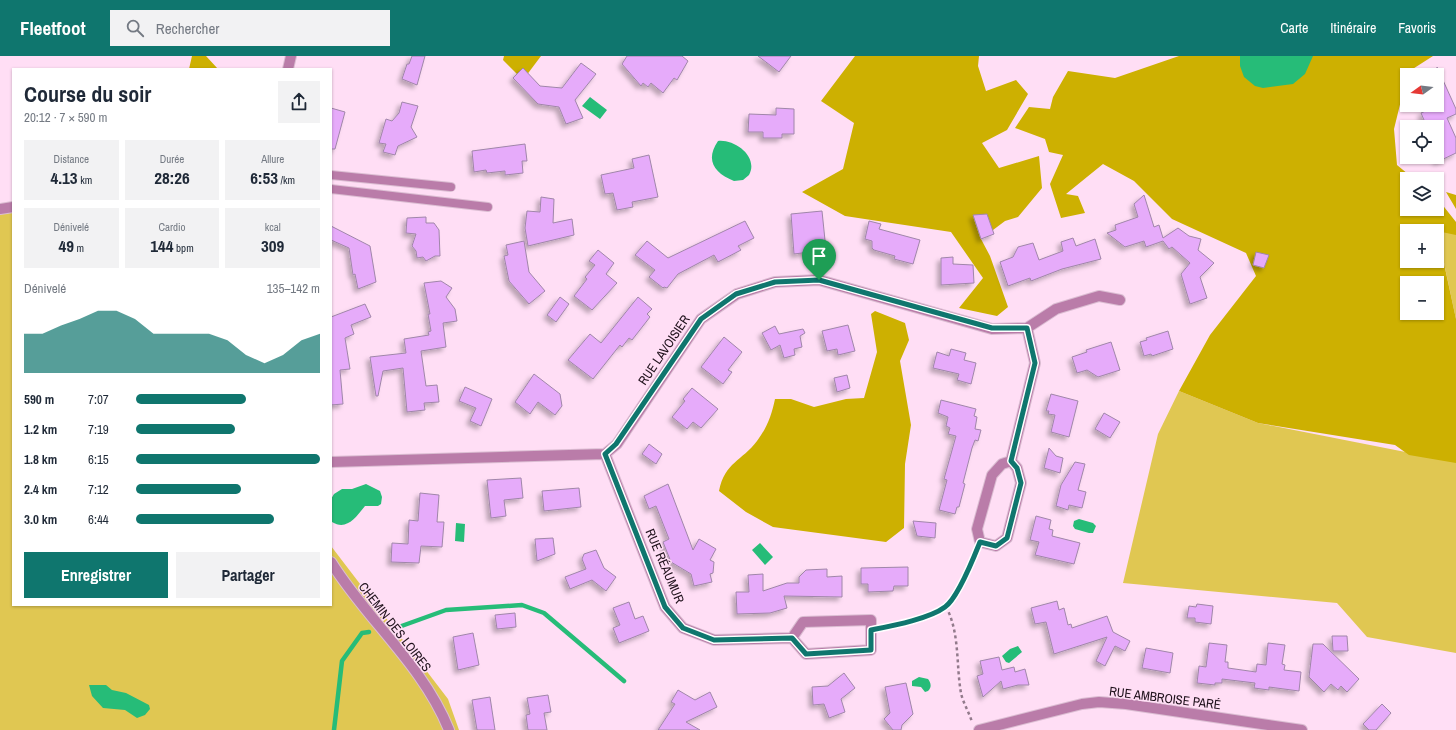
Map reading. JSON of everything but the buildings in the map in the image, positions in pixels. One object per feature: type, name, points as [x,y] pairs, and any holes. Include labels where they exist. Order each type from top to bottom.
[{"type":"street","points":[[288,68],[291,56]]},
{"type":"street","points":[[0,209],[12,207]]},
{"type":"street","name":"RUE LAVOISIER","points":[[605,454],[616,444],[701,319],[736,294],[775,282],[819,280],[992,328],[1027,328]]},
{"type":"street","points":[[1011,461],[1035,363],[1027,328],[1056,309],[1099,296],[1120,300]]},
{"type":"street","points":[[332,462],[605,454]]},
{"type":"street","name":"RUE RÉAUMUR","points":[[605,454],[665,607],[683,628],[714,640],[792,638]]},
{"type":"street","points":[[1011,461],[1017,468],[1021,483],[1007,538],[996,546],[980,542],[977,528],[992,474],[1002,464],[1011,461]]},
{"type":"street","name":"CHEMIN DES LOIRES","points":[[332,564],[342,579],[411,665],[443,716],[449,730]]},
{"type":"street","points":[[871,620],[871,650],[806,654],[792,638],[803,622],[871,620]]},
{"type":"street","name":"RUE AMBROISE PARÉ","points":[[976,727],[1066,707],[1099,702],[1126,704],[1252,726],[1302,730]]},
{"type":"lane","points":[[332,175],[451,187]]},
{"type":"lane","points":[[332,189],[488,207]]},
{"type":"path","points":[[871,630],[935,613],[946,607],[952,600],[970,566],[980,542]]},
{"type":"path","points":[[946,607],[950,614],[954,633],[961,695],[976,727]]},
{"type":"shaded area","points":[[192,56],[206,56],[217,68],[189,68]]},
{"type":"shaded area","points":[[504,56],[541,56],[523,80],[503,60]]},
{"type":"shaded area","points":[[855,56],[979,56],[978,66],[986,91],[1016,80],[1028,94],[1007,130],[982,143],[999,168],[1039,156],[1042,188],[1018,217],[1005,221],[981,239],[990,256],[1008,307],[997,316],[959,308],[983,278],[951,232],[845,216],[802,192],[843,169],[854,123],[821,101]]},
{"type":"shaded area","points":[[1179,56],[1433,56],[1414,68],[1400,68],[1400,105],[1394,129],[1397,165],[1406,172],[1400,172],[1400,216],[1444,216],[1444,207],[1456,222],[1456,235],[1444,232],[1444,224],[1400,224],[1400,268],[1444,268],[1444,263],[1456,319],[1456,463],[1409,455],[1395,445],[1258,423],[1179,391],[1210,335],[1256,276],[1246,253],[1172,219],[1134,181],[1103,164],[1066,194],[1078,196],[1085,213],[1061,218],[1050,184],[1063,155],[1049,152],[1045,139],[1015,128],[1029,107],[1050,109],[1053,97],[1068,71],[1115,78]]},
{"type":"shaded area","points":[[1240,56],[1313,56],[1305,74],[1293,84],[1263,88],[1255,86],[1244,77],[1240,66]]},
{"type":"shaded area","points":[[590,97],[607,110],[600,119],[582,106]]},
{"type":"shaded area","points":[[718,141],[725,141],[738,146],[744,150],[748,156],[751,162],[751,168],[749,175],[743,180],[734,181],[727,178],[717,170],[712,160],[712,154]]},
{"type":"shaded area","points":[[1446,192],[1456,195],[1456,209]]},
{"type":"shaded area","points":[[12,202],[12,606],[332,606],[332,547],[448,699],[459,730],[0,730],[0,204]]},
{"type":"shaded area","points":[[1444,231],[1456,233],[1456,319],[1444,263]]},
{"type":"shaded area","points":[[875,311],[905,323],[909,340],[900,361],[911,425],[905,464],[904,528],[886,542],[773,527],[746,512],[719,491],[725,474],[761,436],[769,421],[775,399],[791,399],[814,407],[846,399],[864,398],[877,352],[871,314]]},
{"type":"shaded area","points":[[1179,391],[1258,423],[1456,462],[1456,653],[1367,637],[1337,603],[1123,583],[1158,434]]},
{"type":"shaded area","points":[[366,484],[380,491],[382,497],[381,504],[378,506],[365,506],[351,522],[347,524],[342,525],[332,522],[332,497],[334,494],[342,489],[352,489]]},
{"type":"shaded area","points":[[1079,519],[1093,523],[1096,526],[1093,533],[1075,529],[1073,526],[1074,521]]},
{"type":"shaded area","points":[[456,523],[465,524],[464,542],[455,541]]},
{"type":"shaded area","points":[[760,543],[773,557],[765,565],[752,550]]},
{"type":"shaded area","points":[[1018,646],[1022,652],[1009,663],[1006,662],[1002,656],[1010,649]]},
{"type":"shaded area","points":[[919,677],[929,680],[931,686],[928,691],[925,692],[921,687],[912,686],[912,681]]},
{"type":"shaded area","points":[[89,685],[106,685],[112,690],[126,693],[149,705],[150,709],[145,715],[137,718],[125,710],[103,708],[92,696]]},
{"type":"waterway","points":[[396,628],[446,610],[522,605],[544,613],[624,681]]},
{"type":"waterway","points":[[334,730],[342,661],[362,633],[369,632]]},
{"type":"route","points":[[819,280],[992,328],[1027,328],[1035,363],[1011,461],[1017,468],[1021,483],[1007,538],[996,546],[980,542],[970,566],[952,600],[946,607],[935,613],[871,630],[871,650],[806,654],[792,638],[714,640],[683,628],[665,607],[605,454],[616,444],[701,319],[736,294],[775,282],[819,280]]}]
